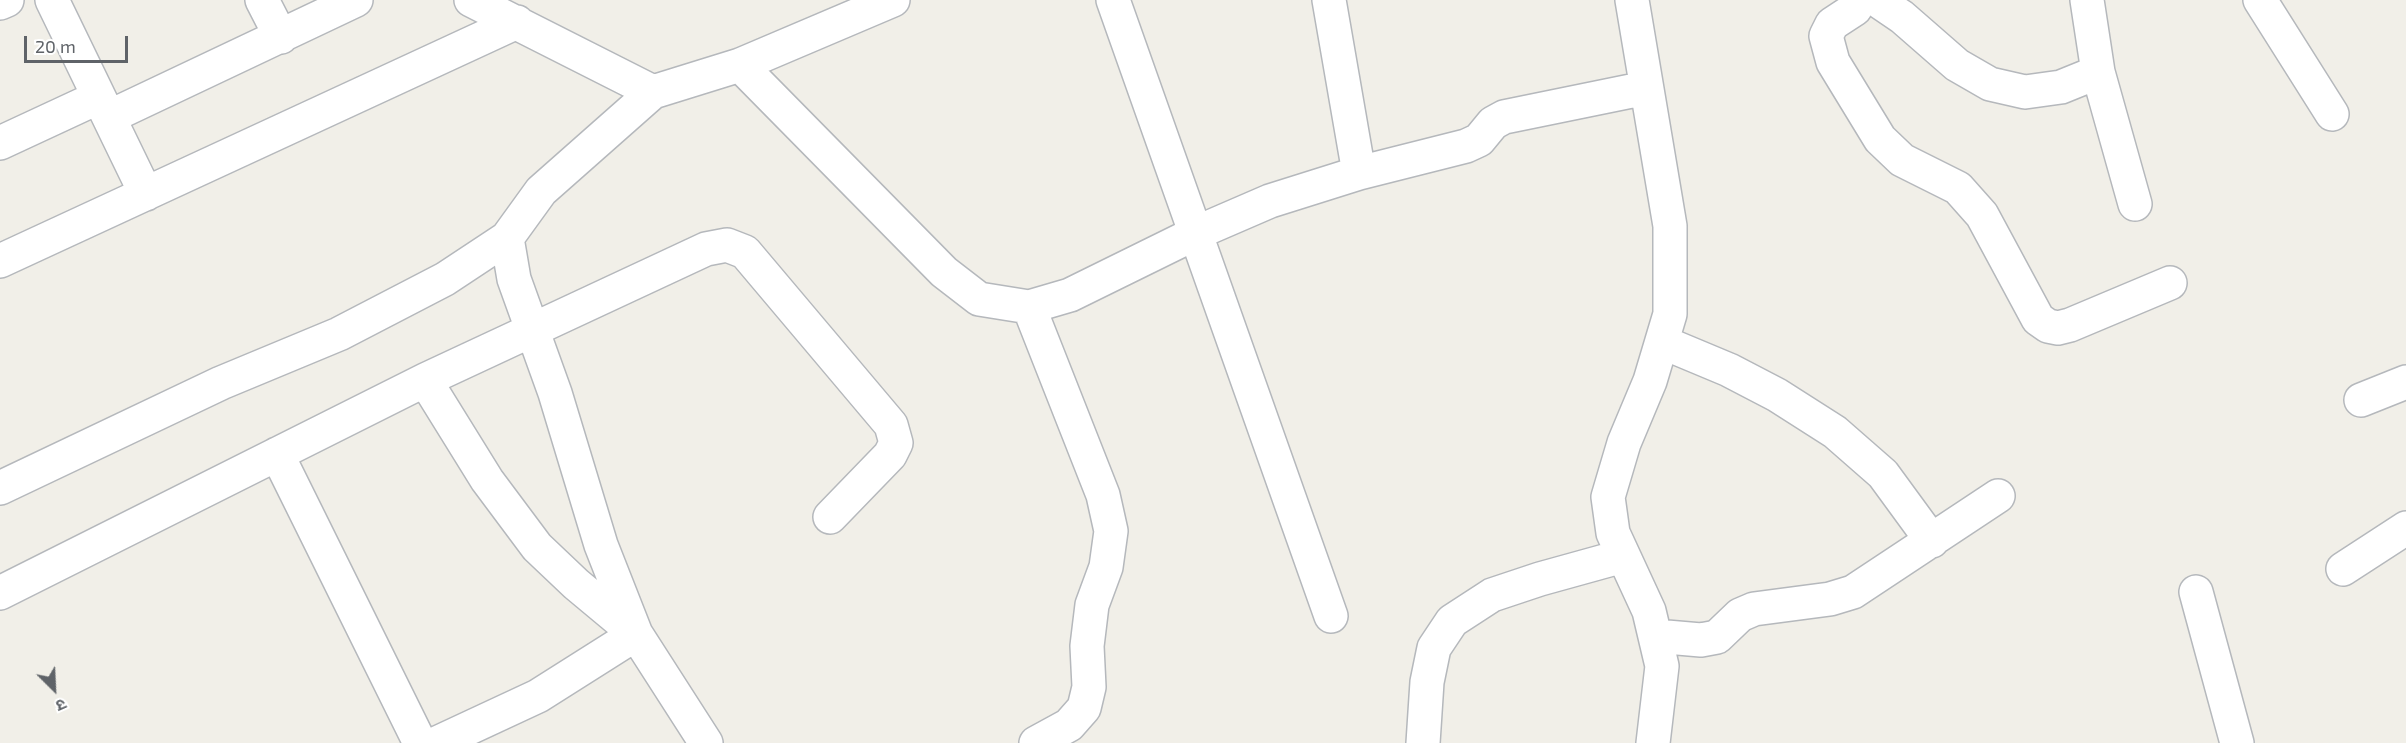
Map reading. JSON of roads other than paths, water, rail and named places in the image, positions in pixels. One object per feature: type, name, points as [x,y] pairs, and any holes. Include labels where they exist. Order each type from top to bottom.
[{"type":"street","points":[[0,3],[7,0]]},
{"type":"street","points":[[52,0],[147,194]]},
{"type":"street","points":[[262,0],[281,37]]},
{"type":"street","points":[[0,144],[104,107],[281,37],[356,0]]},
{"type":"street","points":[[471,0],[653,92]]},
{"type":"street","points":[[0,488],[221,383],[339,334],[445,279],[507,238],[541,191],[653,92],[740,65],[893,0]]},
{"type":"street","points":[[1113,0],[1331,616]]},
{"type":"street","points":[[1329,0],[1359,173]]},
{"type":"street","points":[[1632,0],[1670,226],[1670,314],[1650,381],[1624,443],[1608,496],[1613,533],[1649,611],[1662,666],[1653,743]]},
{"type":"street","points":[[1860,0],[1855,9],[1833,24],[1827,36],[1828,49],[1833,62],[1880,139],[1902,160],[1958,188],[1982,215],[2038,319],[2048,326],[2058,328],[2070,325],[2170,283]]},
{"type":"street","points":[[1877,0],[1902,17],[1957,65],[1990,84],[2025,92],[2061,87],[2098,72]]},
{"type":"street","points":[[2087,0],[2098,72],[2135,204]]},
{"type":"street","points":[[2260,0],[2332,114]]},
{"type":"street","points":[[0,261],[518,22]]},
{"type":"street","points":[[740,65],[944,272],[979,299],[1029,307],[1070,295],[1196,233],[1270,201],[1359,173],[1466,146],[1479,140],[1493,123],[1504,117],[1646,88]]},
{"type":"street","points":[[507,238],[514,279],[534,331],[601,545],[636,634],[706,743]]},
{"type":"street","points":[[0,593],[425,380],[706,249],[727,245],[745,252],[891,425],[896,443],[890,455],[830,517]]},
{"type":"street","points":[[1029,307],[1103,495],[1112,531],[1106,567],[1092,605],[1087,645],[1089,687],[1084,708],[1068,725],[1036,743]]},
{"type":"street","points":[[1662,342],[1729,370],[1778,395],[1835,432],[1883,474],[1932,541]]},
{"type":"street","points":[[425,380],[486,480],[537,547],[576,584],[636,634]]},
{"type":"street","points":[[2361,400],[2406,382]]},
{"type":"street","points":[[277,454],[420,743]]},
{"type":"street","points":[[1655,636],[1701,640],[1717,636],[1740,615],[1754,609],[1830,599],[1853,592],[1998,496]]},
{"type":"street","points":[[2343,569],[2406,528]]},
{"type":"street","points":[[1423,743],[1427,682],[1434,648],[1452,621],[1491,595],[1623,556]]},
{"type":"street","points":[[2196,592],[2237,743]]},
{"type":"street","points":[[437,743],[538,696],[636,634]]}]
